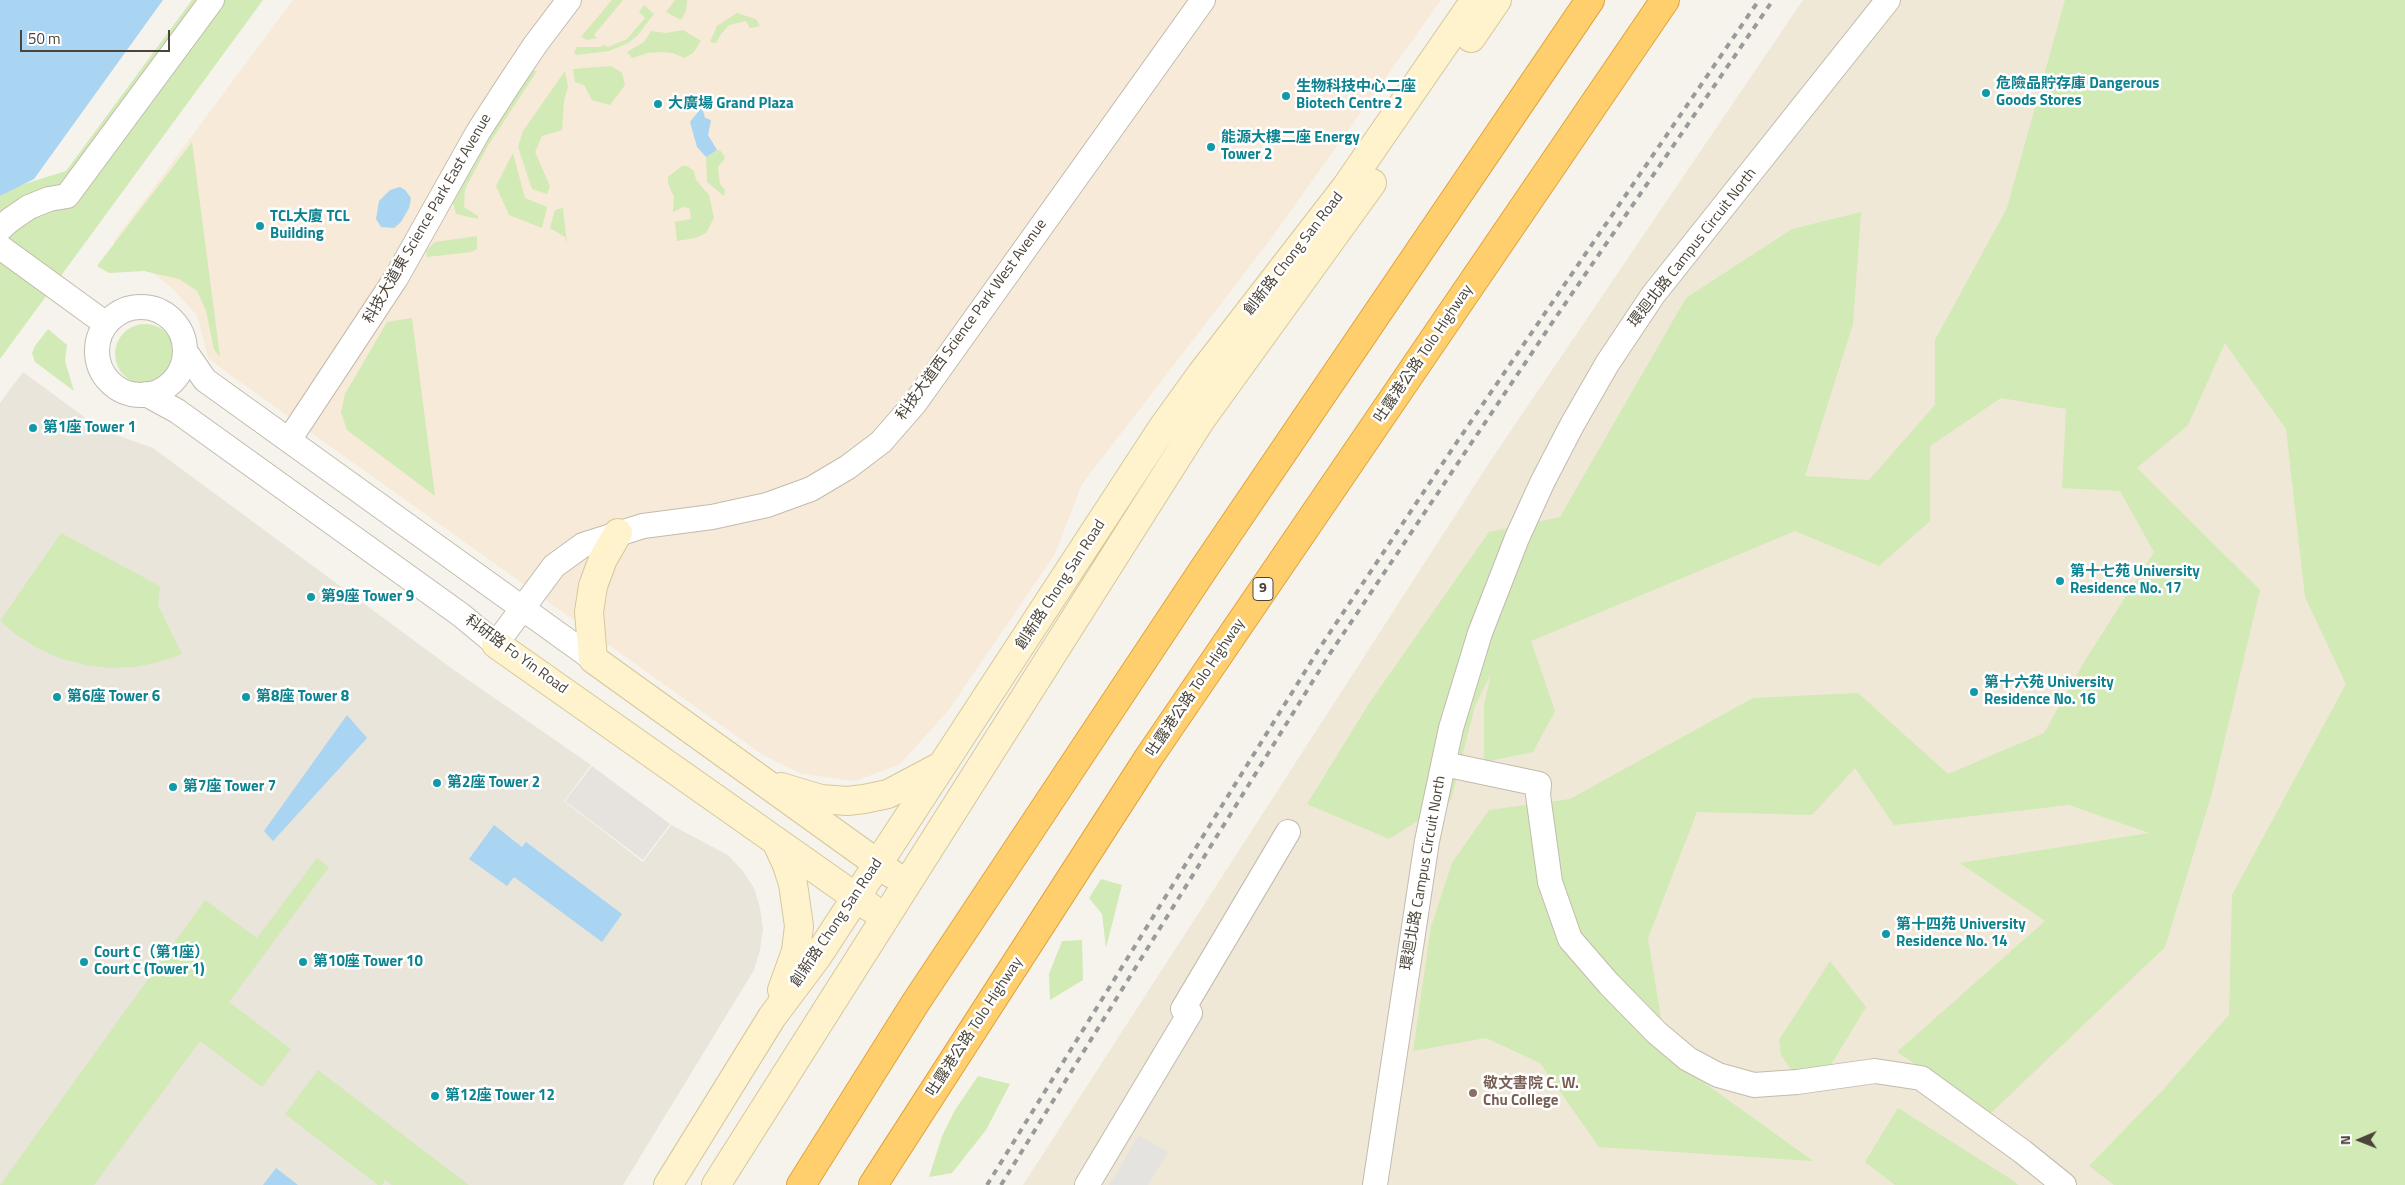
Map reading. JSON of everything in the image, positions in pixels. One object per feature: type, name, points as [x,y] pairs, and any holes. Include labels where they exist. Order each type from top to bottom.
[{"type":"highway","points":[[801,1185],[916,1002],[1198,578],[1590,0]]},
{"type":"highway","name":"吐露港公路 Tolo Highway","points":[[873,1185],[1149,757],[1665,0]]},
{"type":"main road","name":"創新路 Chong San Road","points":[[668,1185],[772,1017],[818,957],[1163,427],[1207,366],[1346,187],[1475,0]]},
{"type":"main road","name":"創新路 Chong San Road","points":[[716,1185],[1200,421],[1382,170],[1497,0]]},
{"type":"main road","points":[[618,533],[603,559],[594,586],[589,612],[593,659],[905,884]]},
{"type":"main road","name":"科研路 Fo Yin Road","points":[[496,644],[884,918]]},
{"type":"main road","points":[[756,778],[792,792],[821,799],[847,801],[888,794],[941,766]]},
{"type":"main road","points":[[772,1017],[796,951],[799,933],[793,884],[776,841]]},
{"type":"street","points":[[0,229],[30,207],[49,199],[67,196],[212,0]]},
{"type":"street","name":"科技大道東 Science Park East Avenue","points":[[289,440],[396,278],[478,132],[535,45],[569,0]]},
{"type":"street","name":"科技大道西 Science Park West Avenue","points":[[496,644],[542,580],[568,555],[584,546],[643,526],[712,517],[767,505],[811,489],[848,467],[881,442],[914,403],[1203,0]]},
{"type":"street","name":"環迴北路 Campus Circuit North","points":[[1375,1185],[1427,840],[1451,728],[1480,633],[1514,546],[1542,483],[1607,364],[1653,295],[1888,0]]},
{"type":"street","points":[[0,247],[106,324],[128,308],[142,307],[155,309],[167,315],[177,325],[183,338],[185,352],[183,364],[169,384],[159,391],[146,394]]},
{"type":"street","name":"科研路 Fo Yin Road","points":[[106,324],[100,336],[98,348],[99,361],[111,383],[122,390],[134,394],[146,394],[177,411],[461,615],[496,644]]},
{"type":"street","points":[[185,352],[205,380],[593,659]]},
{"type":"street","points":[[1444,764],[1539,784],[1538,795],[1550,882],[1570,940],[1657,1033],[1688,1059],[1718,1075],[1754,1085],[1797,1082],[1875,1071],[1921,1078],[2023,1152],[2064,1185]]},
{"type":"street","points":[[1087,1185],[1190,1013],[1183,1009],[1288,832]]},
{"type":"shaded area","points":[[293,0],[1441,0],[1270,240],[1082,484],[1055,554],[948,711],[899,765],[854,781],[802,774],[763,755],[229,374],[208,358],[197,315],[173,289],[113,242]]},
{"type":"shaded area","points":[[1803,0],[2405,0],[2405,1185],[1023,1185],[1491,460]]},
{"type":"shaded area","points":[[23,372],[102,430],[153,448],[454,670],[591,765],[564,801],[643,862],[671,825],[728,855],[742,870],[754,888],[760,908],[763,929],[760,950],[754,970],[623,1185],[0,1185],[0,403]]},
{"type":"shaded area","points":[[592,766],[670,824],[643,860],[565,801]]},
{"type":"shaded area","points":[[1139,1135],[1168,1152],[1148,1185],[1109,1185]]},
{"type":"green space","points":[[192,0],[263,0],[0,359],[0,196],[18,186],[66,171]]},
{"type":"green space","points":[[612,0],[623,0],[594,35],[597,38],[587,40],[581,37]]},
{"type":"green space","points":[[675,0],[687,0],[686,11],[681,20],[666,12]]},
{"type":"green space","points":[[2065,0],[2405,0],[2405,1185],[2114,1185],[2089,1166],[2162,1091],[2229,1015],[2232,895],[2346,684],[2305,597],[2286,429],[2225,343],[2188,425],[2137,468],[2260,590],[2212,793],[2165,947],[1991,1113],[1897,1052],[2045,921],[1960,863],[2149,833],[2069,805],[1894,825],[1855,768],[1812,815],[1697,812],[1648,938],[1667,1056],[1813,1161],[1599,1147],[1540,1063],[1486,1038],[1413,1051],[1431,927],[1452,863],[1489,810],[1570,799],[1753,698],[1858,693],[1948,774],[2044,733],[2086,659],[2154,552],[2120,491],[2062,488],[2066,409],[2001,398],[1930,446],[1930,521],[1879,566],[1795,531],[1531,641],[1555,711],[1533,752],[1484,762],[1484,705],[1491,674],[1475,706],[1451,800],[1389,839],[1307,804],[1370,702],[1489,532],[1560,517],[1686,298],[1792,229],[1861,212],[1853,324],[1805,476],[1869,480],[1935,405],[1935,340],[2007,208]]},
{"type":"green space","points":[[644,5],[654,14],[637,36],[628,43],[609,51],[576,55],[574,53],[577,47],[600,47],[605,45],[608,47],[627,39],[645,18],[639,12]]},
{"type":"green space","points":[[737,13],[756,19],[760,26],[750,28],[746,21],[729,25],[716,43],[710,42],[717,26]]},
{"type":"green space","points":[[683,30],[701,41],[693,53],[684,58],[673,53],[662,52],[648,53],[632,58],[627,52],[644,42],[651,31],[666,33]]},
{"type":"green space","points":[[611,66],[622,73],[625,85],[610,105],[592,100],[584,85],[575,82],[573,69]]},
{"type":"green space","points":[[531,71],[537,71],[489,144],[465,189],[464,207],[478,216],[478,219],[456,214],[453,203],[476,159]]},
{"type":"green space","points":[[565,71],[568,86],[564,101],[562,130],[542,136],[535,152],[550,186],[547,194],[532,189],[518,147],[523,131]]},
{"type":"green space","points":[[192,142],[220,357],[214,349],[206,311],[197,291],[179,279],[144,271],[109,273],[97,266]]},
{"type":"green space","points":[[717,150],[721,151],[725,158],[718,167],[720,184],[725,190],[724,196],[707,182],[706,157]]},
{"type":"green space","points":[[513,153],[525,198],[547,207],[542,228],[509,215],[496,186]]},
{"type":"green space","points":[[682,166],[687,166],[694,171],[696,180],[709,195],[714,218],[706,233],[695,238],[677,241],[675,222],[691,219],[689,208],[683,207],[673,212],[674,197],[668,183],[668,177]]},
{"type":"green space","points":[[563,208],[567,244],[565,237],[550,228],[555,210]]},
{"type":"green space","points":[[477,236],[477,249],[472,252],[427,257],[426,251],[435,242]]},
{"type":"green space","points":[[412,318],[435,496],[347,430],[341,412],[345,394],[387,322]]},
{"type":"green space","points":[[145,324],[161,329],[166,333],[170,338],[175,354],[170,370],[166,375],[161,379],[145,384],[129,379],[124,375],[120,370],[115,354],[120,338],[124,333],[129,329]]},
{"type":"green space","points":[[48,329],[67,345],[65,361],[74,391],[35,362],[32,353]]},
{"type":"green space","points":[[61,533],[160,586],[158,605],[182,654],[159,662],[135,667],[110,668],[86,665],[62,659],[39,649],[18,636],[0,621]]},
{"type":"green space","points":[[317,858],[329,867],[229,1002],[291,1049],[262,1087],[200,1041],[94,1185],[0,1185],[205,900],[257,938]]},
{"type":"green space","points":[[1101,879],[1122,885],[1106,948],[1102,914],[1089,898]]},
{"type":"green space","points":[[1082,940],[1083,980],[1050,1000],[1049,974],[1062,941]]},
{"type":"green space","points":[[1830,961],[1866,1007],[1829,1068],[1800,1073],[1790,1068],[1781,1055],[1779,1040]]},
{"type":"green space","points":[[318,1070],[469,1185],[392,1185],[385,1180],[382,1185],[378,1185],[285,1114]]},
{"type":"green space","points":[[978,1076],[1010,1084],[986,1130],[952,1173],[929,1177],[942,1136],[955,1110]]},
{"type":"green space","points":[[1898,1108],[2018,1185],[1895,1185],[1865,1162]]},
{"type":"water","points":[[0,0],[163,0],[34,179],[0,196]]},
{"type":"water","points":[[702,107],[705,118],[711,120],[708,135],[717,150],[706,157],[697,147],[690,122]]},
{"type":"water","points":[[400,187],[411,198],[409,208],[401,222],[394,228],[381,227],[376,219],[379,201],[390,190]]},
{"type":"water","points":[[347,715],[367,738],[273,841],[264,831]]},
{"type":"water","points":[[494,825],[522,847],[526,842],[622,914],[602,942],[514,877],[507,886],[469,859]]},
{"type":"water","points":[[276,1168],[298,1185],[263,1185]]},
{"type":"railway","points":[[987,1185],[1319,649],[1457,442],[1759,0]]},
{"type":"railway","points":[[1001,1185],[1329,655],[1554,320],[1773,0]]},
{"type":"place","name":"危險品貯存庫 Dangerous Goods Stores","points":[[1986,93]]},
{"type":"place","name":"生物科技中心二座 Biotech Centre 2","points":[[1286,96]]},
{"type":"place","name":"大廣場 Grand Plaza","points":[[658,104]]},
{"type":"place","name":"能源大樓二座 Energy Tower 2","points":[[1211,147]]},
{"type":"place","name":"TCL大廈 TCL Building","points":[[260,226]]},
{"type":"place","name":"第1座 Tower 1","points":[[33,428]]},
{"type":"place","name":"第十七苑 University Residence No. 17","points":[[2060,581]]},
{"type":"place","name":"第9座 Tower 9","points":[[311,597]]},
{"type":"place","name":"第十六苑 University Residence No. 16","points":[[1974,692]]},
{"type":"place","name":"第6座 Tower 6","points":[[57,697]]},
{"type":"place","name":"第8座 Tower 8","points":[[246,697]]},
{"type":"place","name":"第2座 Tower 2","points":[[437,783]]},
{"type":"place","name":"第7座 Tower 7","points":[[173,787]]},
{"type":"place","name":"第十四苑 University Residence No. 14","points":[[1886,934]]},
{"type":"place","name":"Court C（第1座） Court C (Tower 1)","points":[[84,962]]},
{"type":"place","name":"第10座 Tower 10","points":[[303,962]]},
{"type":"place","name":"敬文書院 C. W. Chu College","points":[[1473,1093]]},
{"type":"place","name":"第12座 Tower 12","points":[[435,1096]]}]
